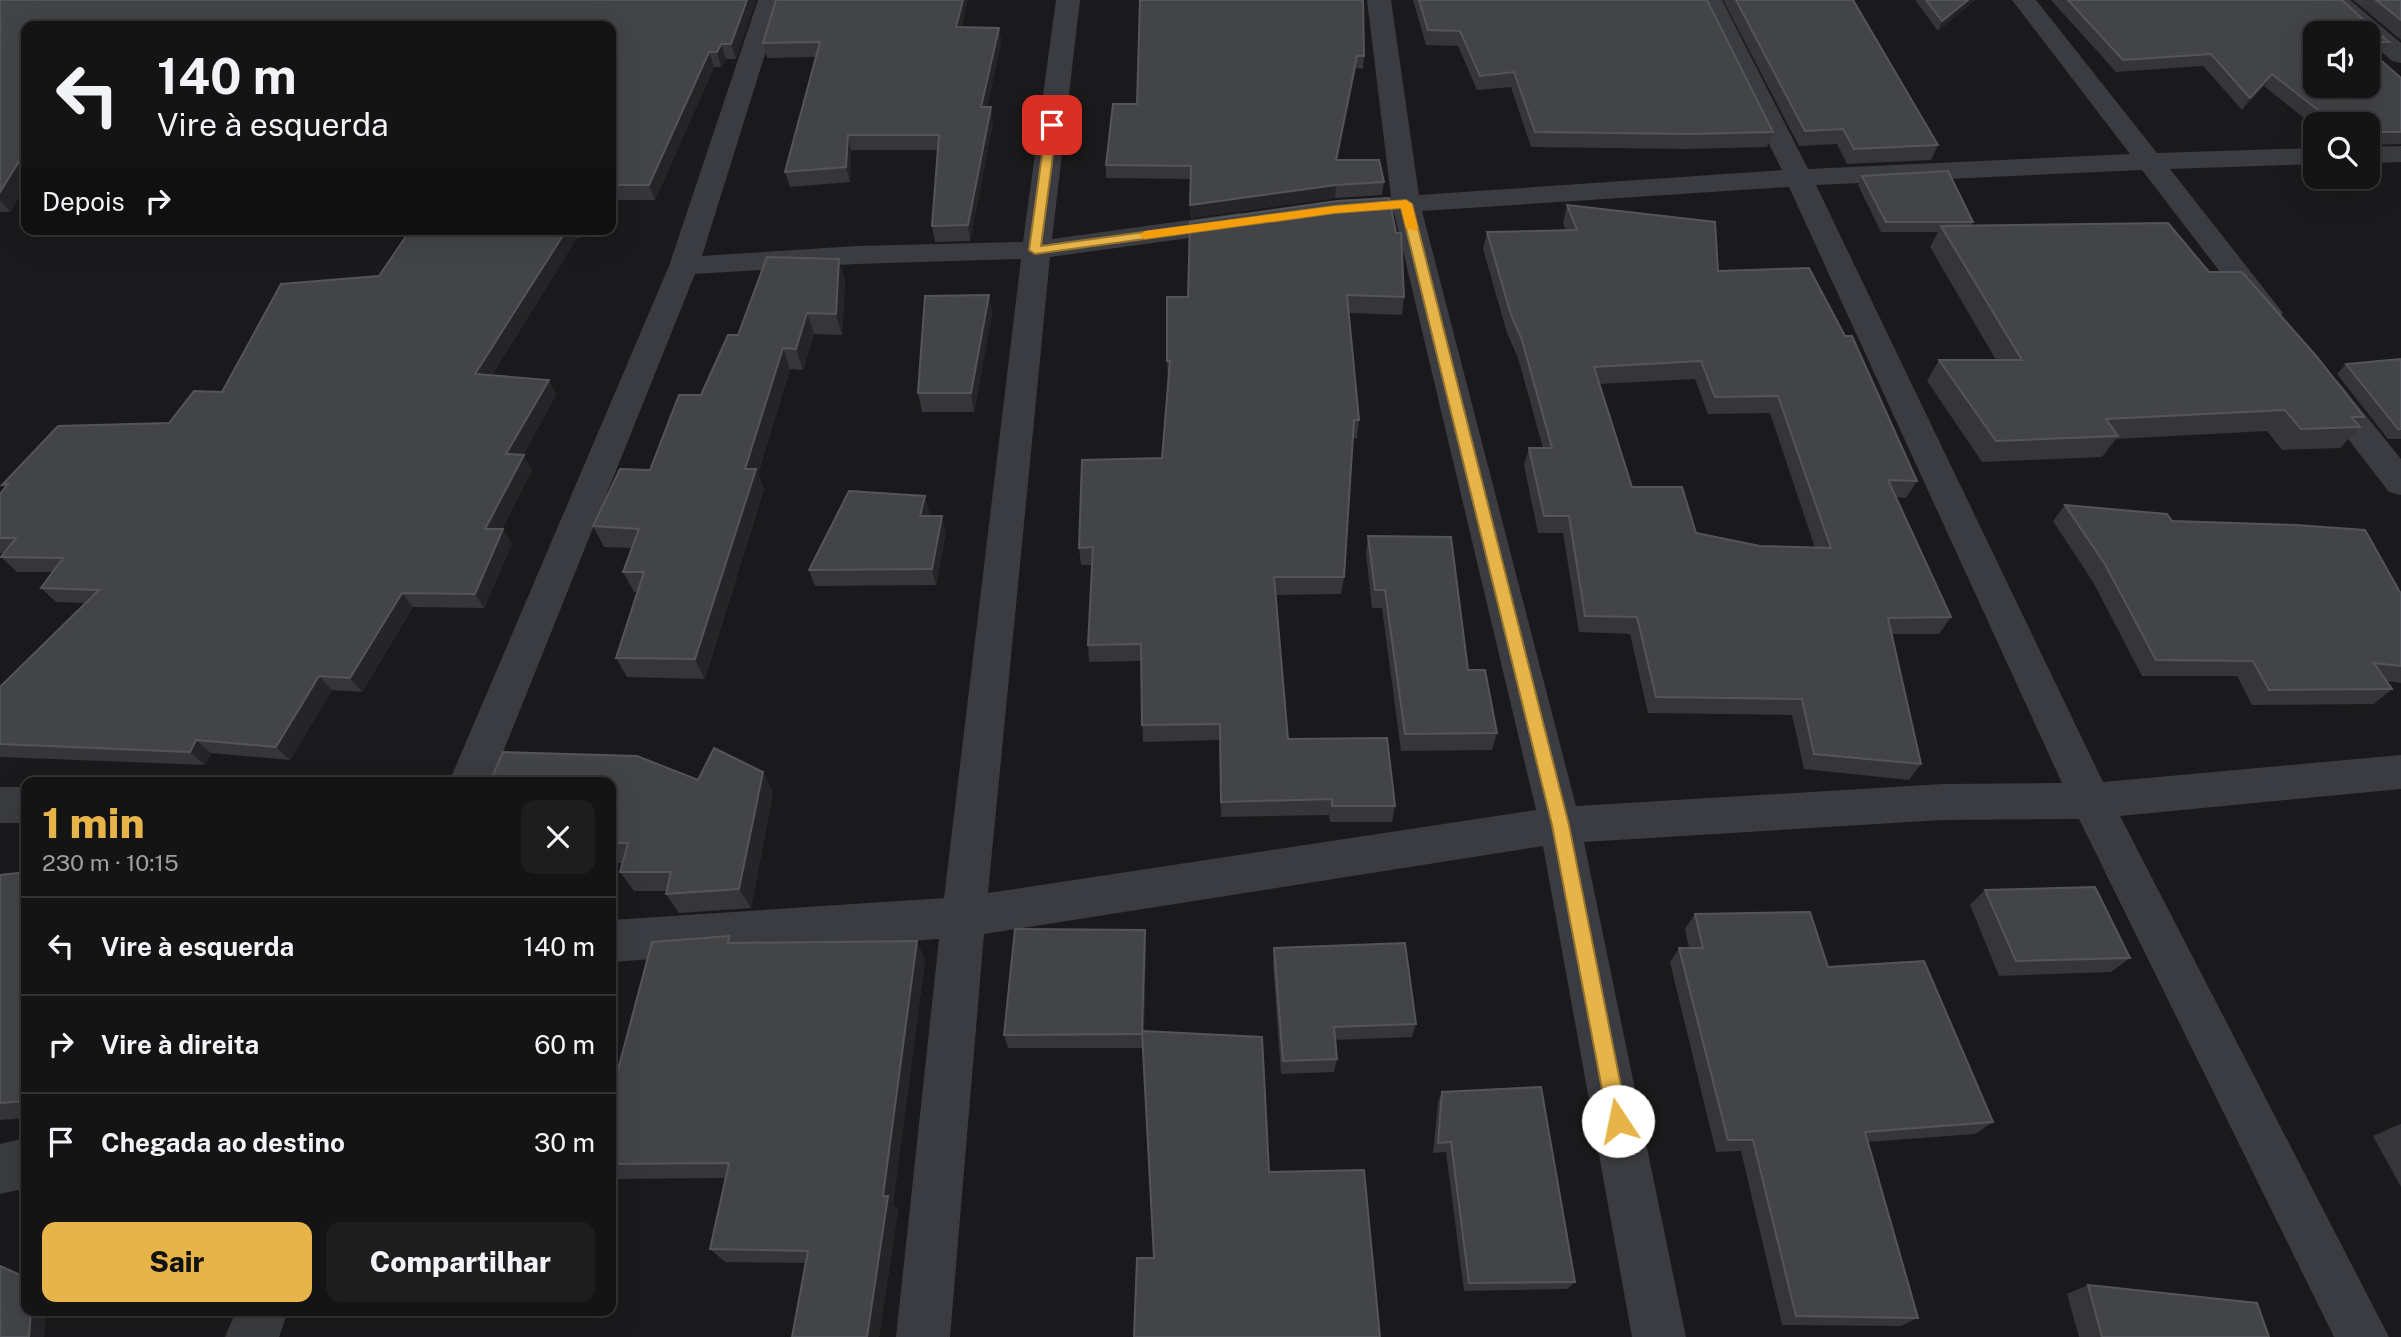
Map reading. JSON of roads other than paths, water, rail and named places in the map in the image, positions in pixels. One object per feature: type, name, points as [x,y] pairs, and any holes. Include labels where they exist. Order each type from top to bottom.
[{"type":"street","points":[[472,777],[684,266],[771,0]]},
{"type":"street","points":[[923,1337],[962,918],[1035,250],[1068,0]]},
{"type":"street","points":[[1379,0],[1406,204],[1560,825],[1659,1337]]},
{"type":"street","points":[[1710,0],[1799,178],[2091,801],[2362,1337]]},
{"type":"street","points":[[2024,0],[2282,332]]},
{"type":"street","points":[[2336,0],[2401,56]]},
{"type":"street","points":[[2380,155],[2401,154]]},
{"type":"street","points":[[1308,213],[1799,178],[2147,160],[2303,156]]},
{"type":"street","points":[[684,266],[856,255],[1035,250],[1267,218]]},
{"type":"street","points":[[2308,365],[2401,483]]},
{"type":"street","points":[[616,941],[962,918],[1560,825],[1942,802],[2091,801],[2401,772]]},
{"type":"street","points":[[0,805],[21,805]]},
{"type":"street","points":[[0,1169],[21,1164]]},
{"type":"street","points":[[252,1337],[260,1316]]}]
